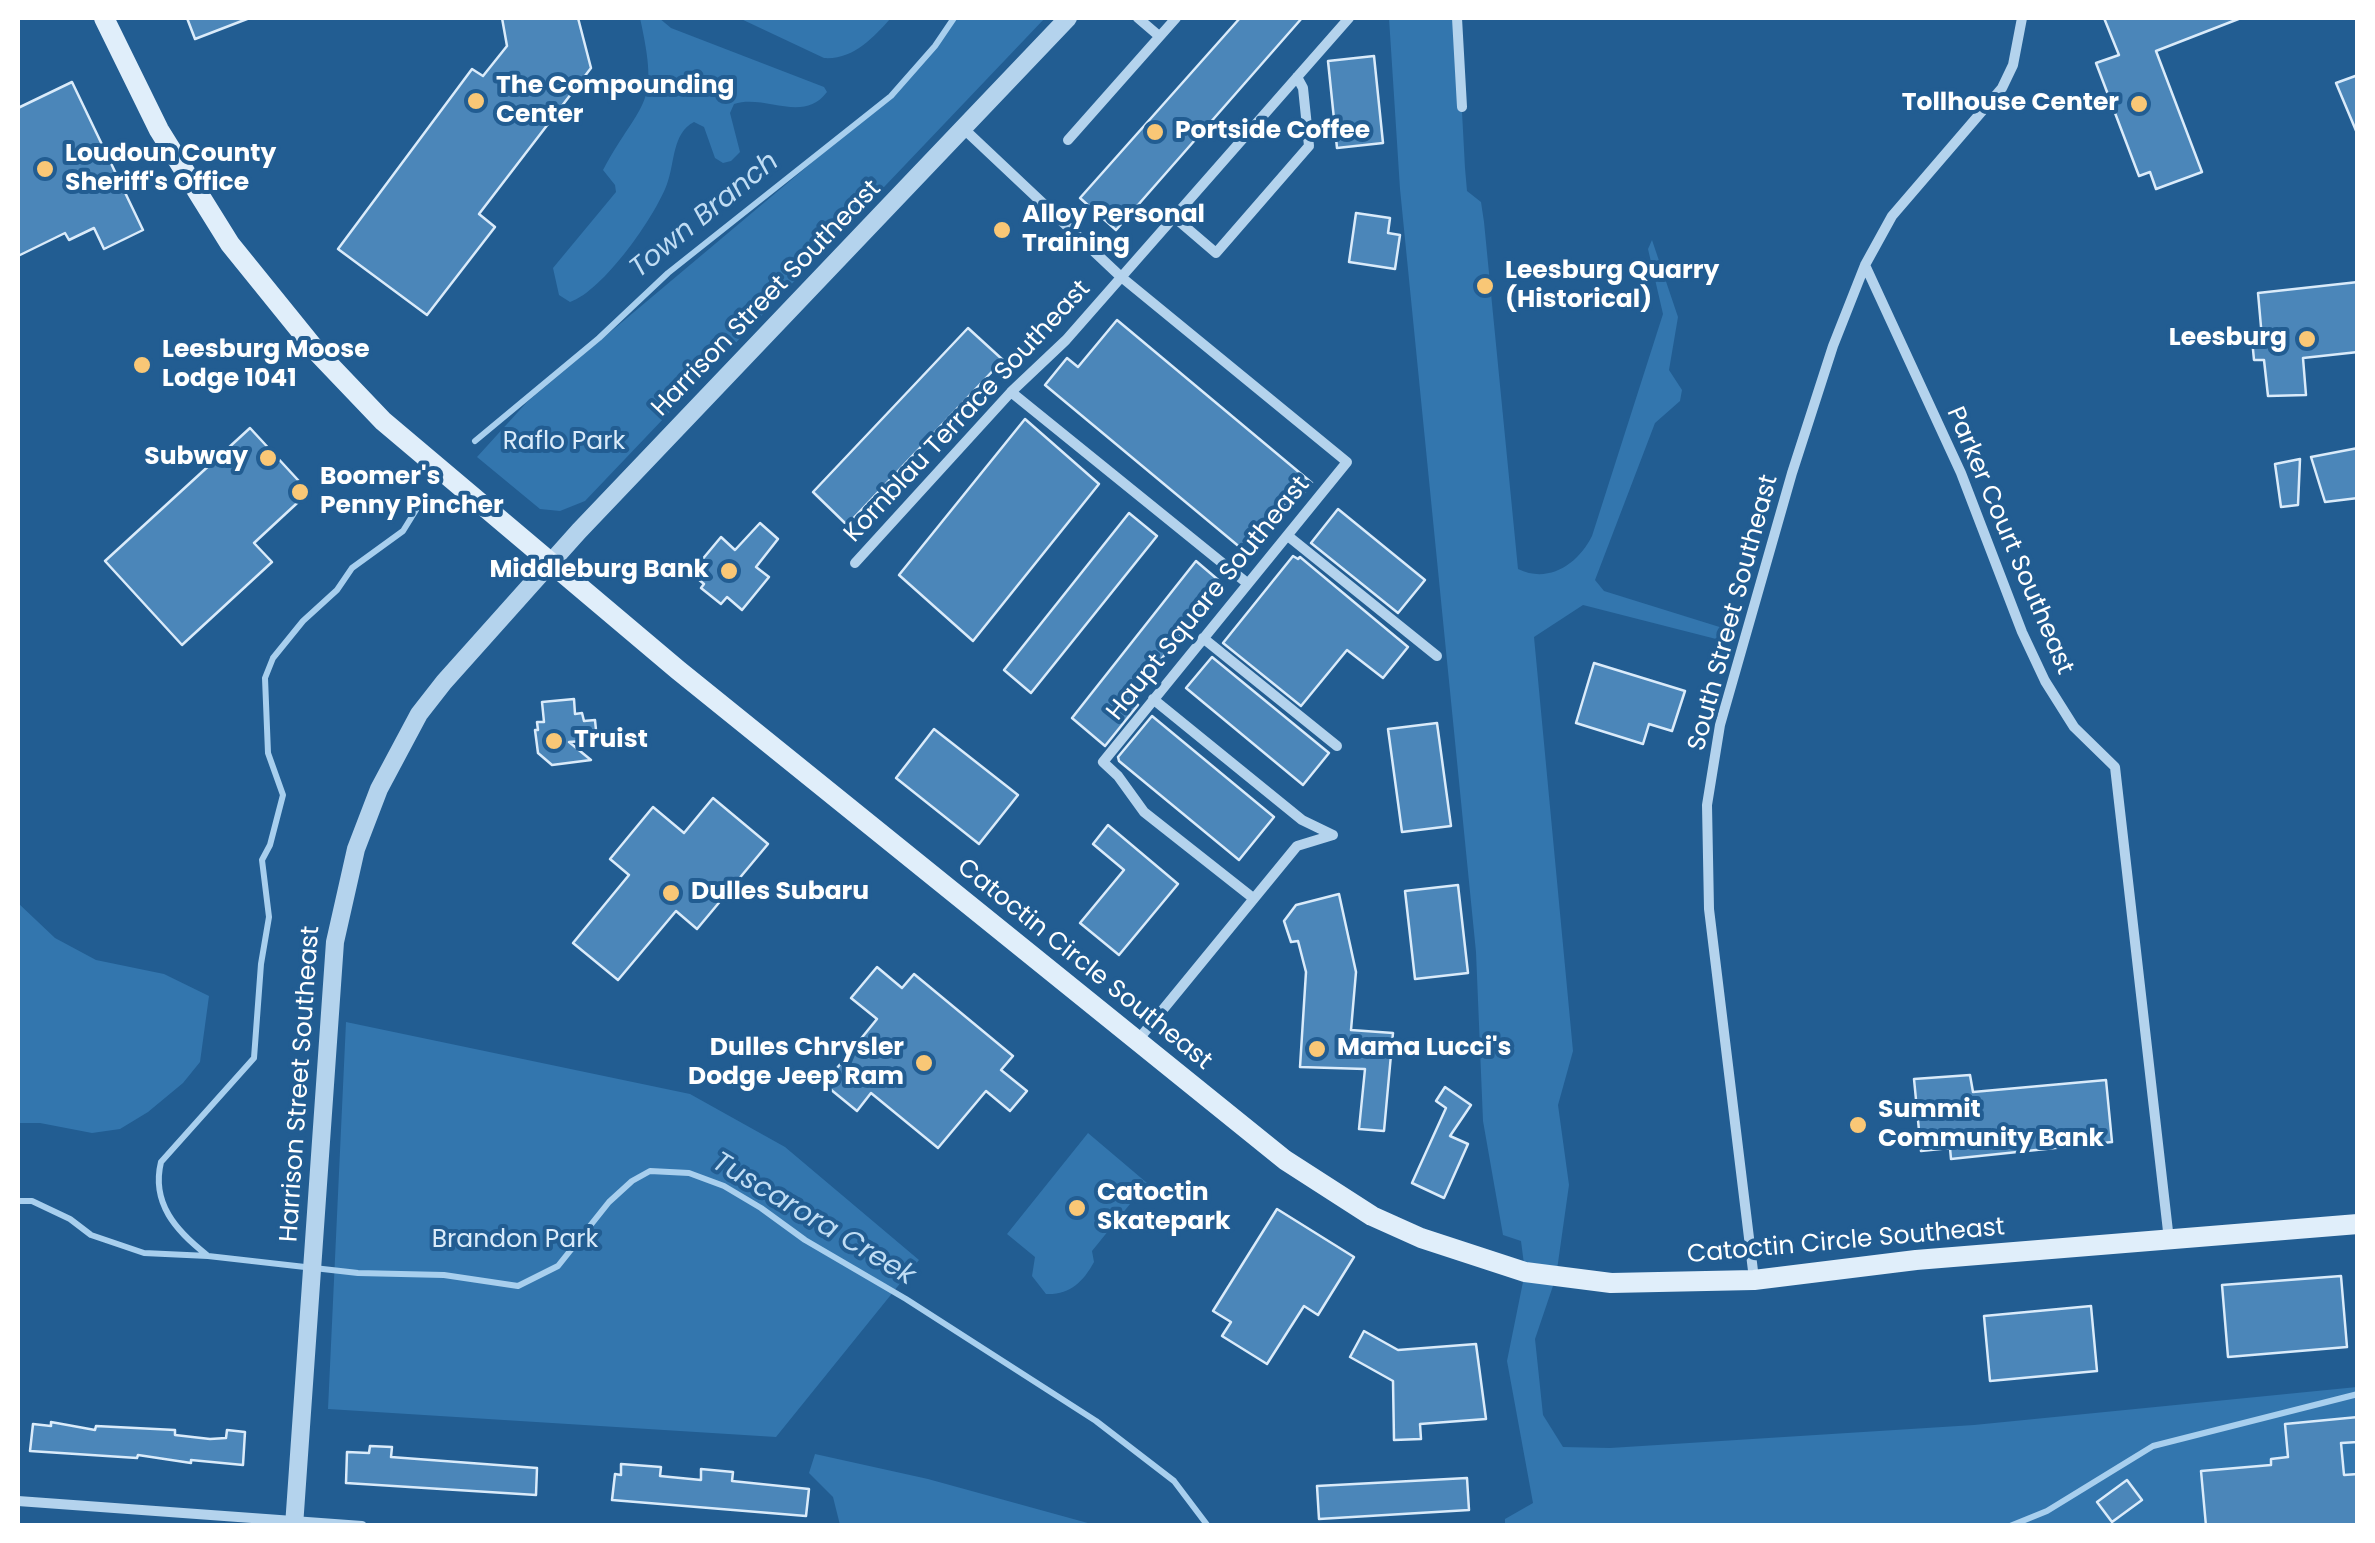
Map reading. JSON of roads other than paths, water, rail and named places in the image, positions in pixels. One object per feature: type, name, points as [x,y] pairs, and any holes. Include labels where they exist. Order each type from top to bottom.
[{"type":"main road","name":"Catoctin Circle Southeast","points":[[104,18],[158,130],[220,230],[319,354],[372,410],[550,563],[1294,1166],[1372,1216],[1421,1238],[1525,1272],[1611,1284],[1754,1280],[1916,1260],[2358,1224]]},
{"type":"street","name":"Harrison Street Southeast","points":[[294,1522],[335,942],[356,849],[379,789],[419,714],[550,563],[1068,18]]},
{"type":"street","points":[[1138,18],[1159,36]]},
{"type":"street","name":"Kornblau Terrace Southeast","points":[[855,563],[1011,392],[1066,340],[1349,18]]},
{"type":"street","points":[[1456,18],[1462,107]]},
{"type":"street","name":"South Street Southeast","points":[[1754,1280],[1710,909],[1707,805],[1720,724],[1833,346],[1864,265],[1892,216],[2002,88],[2013,65],[2022,18]]},
{"type":"street","points":[[1068,140],[1171,19]]},
{"type":"street","points":[[1174,217],[1216,253],[1308,146],[1303,88],[1297,77]]},
{"type":"street","points":[[964,129],[1120,276]]},
{"type":"street","name":"Parker Court Southeast","points":[[1864,265],[1962,473],[2022,632],[2045,681],[2074,727],[2115,767],[2169,1241]]},
{"type":"street","name":"Haupt Square Southeast","points":[[1120,276],[1347,462],[1103,762],[1140,808],[1253,898]]},
{"type":"street","points":[[1011,392],[1247,583]]},
{"type":"street","points":[[1288,536],[1437,656]]},
{"type":"street","points":[[1203,638],[1337,746]]},
{"type":"street","points":[[1138,1040],[1297,846],[1333,835],[1302,820],[1153,699]]},
{"type":"street","points":[[18,1501],[362,1526]]},
{"type":"waterway","name":"Town Branch","points":[[475,441],[599,338],[668,273],[891,96],[954,18]]},
{"type":"waterway","name":"Town Branch","points":[[207,1255],[169,1215],[159,1177],[161,1162],[254,1058],[269,917],[262,860],[270,845],[283,795],[268,753],[265,678],[273,658],[303,621],[337,590],[352,568],[403,531],[416,510]]},
{"type":"waterway","name":"Tuscarora Creek","points":[[18,1201],[32,1201],[70,1219],[91,1235],[144,1253],[358,1273],[444,1275],[518,1286],[558,1266],[609,1202],[632,1181],[650,1171],[689,1173],[724,1186],[761,1208],[805,1240],[906,1299],[1096,1421],[1174,1481],[1208,1526]]},
{"type":"waterway","points":[[2010,1526],[2047,1511],[2153,1446],[2358,1394]]},
{"type":"place","name":"The Compounding Center","points":[[476,101]]},
{"type":"place","name":"Tollhouse Center","points":[[2139,104]]},
{"type":"place","name":"Portside Coffee","points":[[1155,132]]},
{"type":"place","name":"Loudoun County Sheriff's Office","points":[[45,169]]},
{"type":"place","name":"Alloy Personal Training","points":[[1002,230]]},
{"type":"place","name":"Leesburg Quarry (Historical)","points":[[1485,286]]},
{"type":"place","name":"Leesburg","points":[[2307,339]]},
{"type":"place","name":"Leesburg Moose Lodge 1041","points":[[142,365]]},
{"type":"place","name":"Subway","points":[[268,458]]},
{"type":"place","name":"Boomer's Penny Pincher","points":[[300,492]]},
{"type":"place","name":"Middleburg Bank","points":[[729,571]]},
{"type":"place","name":"Truist","points":[[554,741]]},
{"type":"place","name":"Dulles Subaru","points":[[671,893]]},
{"type":"place","name":"Mama Lucci's","points":[[1317,1049]]},
{"type":"place","name":"Dulles Chrysler Dodge Jeep Ram","points":[[924,1063]]},
{"type":"place","name":"Summit Community Bank","points":[[1858,1125]]},
{"type":"place","name":"Catoctin Skatepark","points":[[1077,1208]]},
{"type":"park label","name":"Raflo Park","points":[[564,443]]},
{"type":"park label","name":"Brandon Park","points":[[515,1241]]}]
